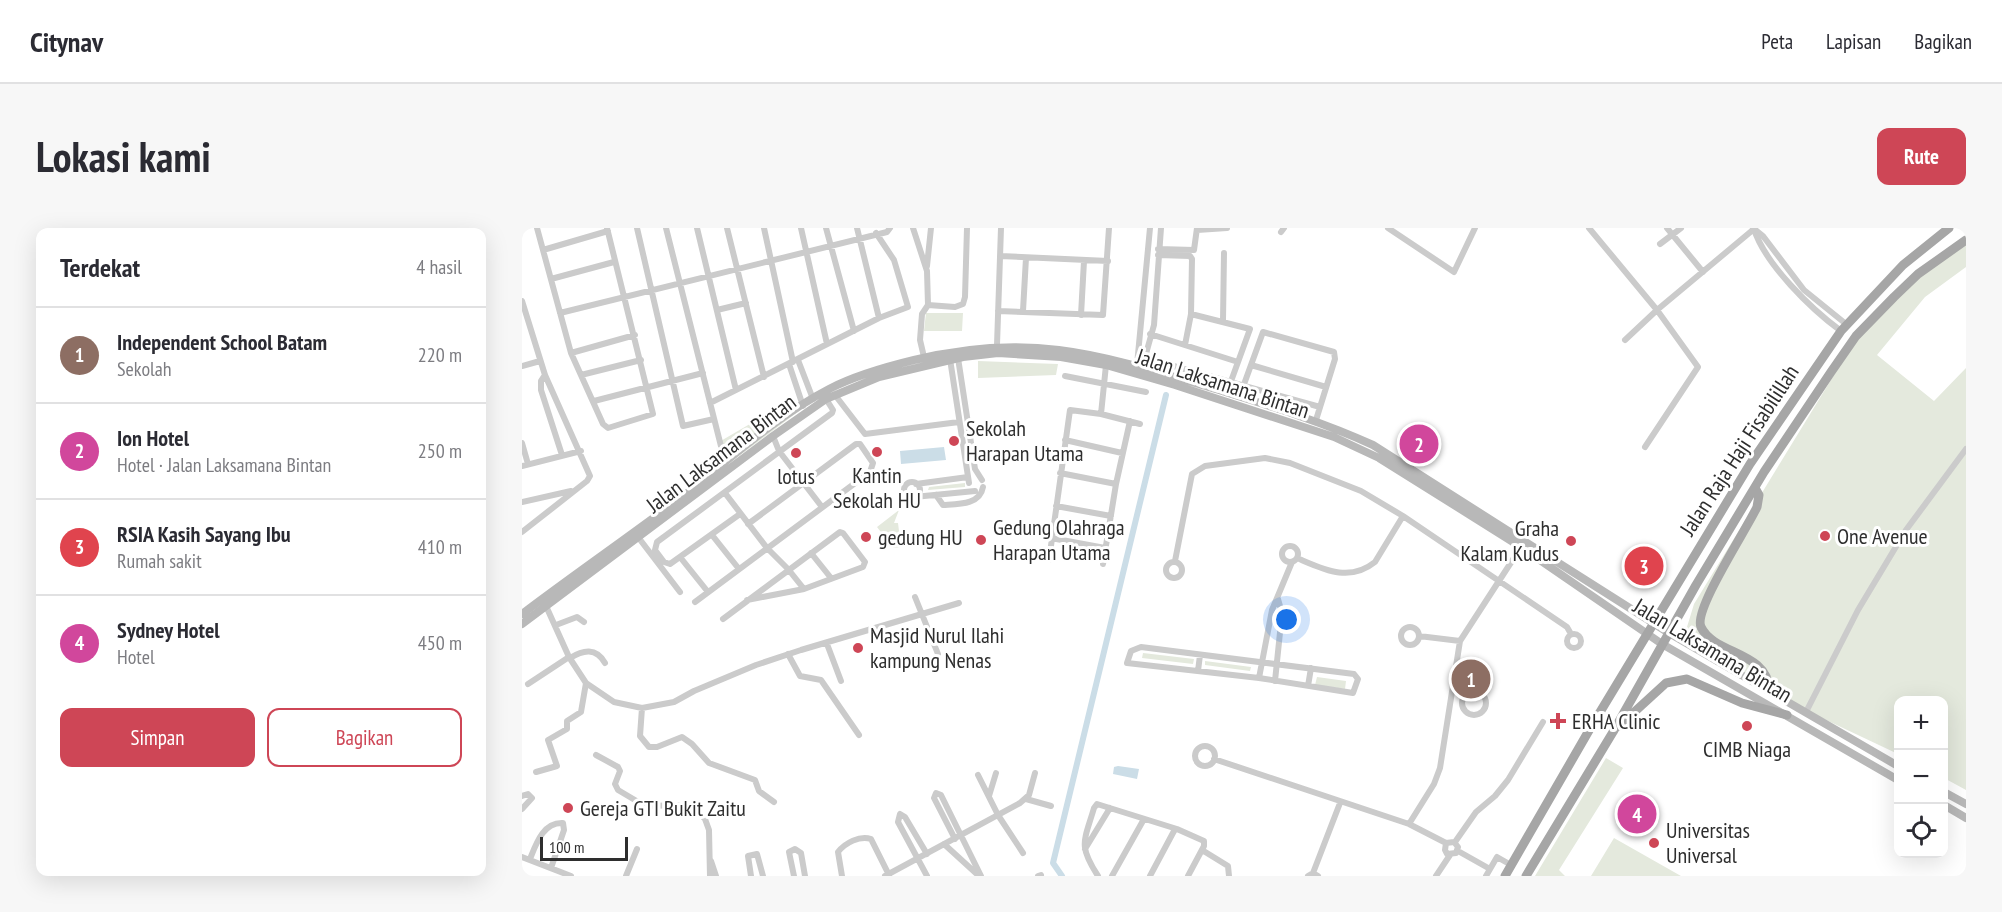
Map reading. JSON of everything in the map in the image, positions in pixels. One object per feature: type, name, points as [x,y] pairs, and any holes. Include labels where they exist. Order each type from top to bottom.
[{"type":"main road","name":"Jalan Raja Haji Fisabilillah","points":[[1505,876],[1750,464],[1843,328],[1882,286],[1949,228]]},
{"type":"main road","name":"Jalan Raja Haji Fisabilillah","points":[[1526,876],[1755,488],[1856,336],[1918,274],[1966,240]]},
{"type":"main road","points":[[1882,286],[1893,297]]},
{"type":"main road","name":"Jalan Laksamana Bintan","points":[[522,624],[725,462],[829,389],[924,357],[997,345],[1057,348],[1141,364],[1187,376],[1316,420],[1383,450],[1523,545],[1662,644],[1894,777]]},
{"type":"main road","name":"Jalan Laksamana Bintan","points":[[522,614],[638,537],[826,399],[878,373],[998,352],[1061,357],[1106,365],[1342,440],[1379,458],[1669,633],[1894,763]]},
{"type":"main road","points":[[1755,488],[1759,495],[1755,511],[1714,585],[1701,612],[1700,621],[1701,626],[1710,637],[1764,671],[1769,681],[1769,690]]},
{"type":"main road","points":[[1613,732],[1656,690],[1677,680],[1696,682],[1742,703],[1787,715]]},
{"type":"main road","points":[[1948,794],[1966,804]]},
{"type":"main road","points":[[1948,808],[1966,818]]},
{"type":"street","points":[[537,228],[571,353],[603,424],[613,427],[653,414],[614,262],[608,229],[543,250]]},
{"type":"street","points":[[637,228],[684,427],[714,419]]},
{"type":"street","points":[[666,228],[725,462]]},
{"type":"street","points":[[697,228],[736,390]]},
{"type":"street","points":[[727,228],[764,377]]},
{"type":"street","points":[[764,228],[803,406]]},
{"type":"street","points":[[801,228],[827,344]]},
{"type":"street","points":[[826,228],[854,331]]},
{"type":"street","points":[[856,228],[879,318]]},
{"type":"street","points":[[913,228],[927,271]]},
{"type":"street","points":[[924,357],[920,340],[922,314],[928,305],[927,271],[931,228]]},
{"type":"street","points":[[928,305],[955,307],[963,304],[966,297],[967,228]]},
{"type":"street","points":[[997,345],[1001,228]]},
{"type":"street","points":[[998,311],[1104,314],[1109,228]]},
{"type":"street","points":[[1141,364],[1150,228]]},
{"type":"street","points":[[1141,364],[1154,326],[1161,228]]},
{"type":"street","points":[[1158,252],[1193,250],[1196,248],[1197,229],[1227,228]]},
{"type":"street","points":[[1388,228],[1454,272],[1475,228]]},
{"type":"street","points":[[1589,228],[1656,310],[1698,367],[1645,447]]},
{"type":"street","points":[[1667,228],[1703,272]]},
{"type":"street","points":[[1660,244],[1682,228]]},
{"type":"street","points":[[1625,340],[1656,310],[1753,229],[1757,240],[1799,296],[1843,328]]},
{"type":"street","points":[[560,313],[889,230]]},
{"type":"street","points":[[710,403],[879,318],[908,307],[894,260],[876,233]]},
{"type":"street","points":[[1158,252],[1191,257],[1191,314],[1185,345]]},
{"type":"street","points":[[1223,321],[1224,253]]},
{"type":"street","points":[[1000,256],[1108,261]]},
{"type":"street","points":[[1023,311],[1026,258]]},
{"type":"street","points":[[1080,315],[1084,261]]},
{"type":"street","points":[[551,279],[614,262]]},
{"type":"street","points":[[522,301],[525,323],[545,375],[581,451],[590,476],[522,532]]},
{"type":"street","points":[[717,310],[746,303]]},
{"type":"street","points":[[1191,314],[1250,329],[1230,384]]},
{"type":"street","points":[[1243,387],[1261,334],[1266,332],[1334,352],[1335,359],[1316,420]]},
{"type":"street","points":[[1150,334],[1238,362]]},
{"type":"street","points":[[571,353],[634,335]]},
{"type":"street","points":[[954,358],[959,422],[969,487],[975,492]]},
{"type":"street","points":[[936,495],[943,505],[975,501],[981,494],[982,484],[975,469],[954,358]]},
{"type":"street","points":[[581,375],[641,360]]},
{"type":"street","points":[[522,366],[540,361]]},
{"type":"street","points":[[793,362],[813,399]]},
{"type":"street","points":[[1101,414],[1106,365]]},
{"type":"street","points":[[1251,365],[1326,387]]},
{"type":"street","points":[[594,402],[703,373]]},
{"type":"street","points":[[545,375],[541,381],[541,390],[562,455]]},
{"type":"street","points":[[1065,376],[1105,382],[1146,392]]},
{"type":"street","points":[[1187,376],[1243,387],[1320,407]]},
{"type":"street","points":[[835,395],[865,434],[959,422]]},
{"type":"street","points":[[740,514],[680,557],[666,564],[655,550],[655,545],[832,413],[833,410],[826,399]]},
{"type":"street","points":[[1049,560],[1071,409],[1140,424]]},
{"type":"street","points":[[1103,564],[1116,484],[1130,421]]},
{"type":"street","points":[[773,436],[779,452],[822,507]]},
{"type":"street","points":[[1065,440],[1122,453]]},
{"type":"street","points":[[522,443],[525,465],[581,451]]},
{"type":"street","points":[[695,602],[874,465],[858,443],[851,446],[748,524]]},
{"type":"street","points":[[1806,712],[1858,610],[1906,530],[1966,449]]},
{"type":"street","points":[[1175,561],[1189,479],[1197,468],[1248,458],[1264,458],[1290,463],[1361,491],[1403,516],[1567,627],[1571,634]]},
{"type":"street","points":[[1060,473],[1116,484]]},
{"type":"street","points":[[976,477],[982,484],[975,492],[914,497],[907,496],[904,489],[909,483],[969,480],[976,477]]},
{"type":"street","points":[[914,497],[920,490],[916,484]]},
{"type":"street","points":[[522,502],[575,490]]},
{"type":"street","points":[[725,493],[766,548],[788,568],[804,589]]},
{"type":"street","points":[[1056,506],[1111,516]]},
{"type":"street","points":[[1259,678],[1272,610],[1294,560],[1338,574],[1369,567],[1375,562],[1403,516]]},
{"type":"street","points":[[723,619],[747,600],[788,568],[838,533],[843,533],[865,565],[804,589],[747,600]]},
{"type":"street","points":[[712,535],[739,569]]},
{"type":"street","points":[[638,537],[680,592]]},
{"type":"street","points":[[1051,538],[1105,548]]},
{"type":"street","points":[[1409,824],[1434,784],[1440,768],[1460,641],[1523,545]]},
{"type":"street","points":[[811,553],[831,578]]},
{"type":"street","points":[[680,557],[708,592]]},
{"type":"street","points":[[915,597],[938,654]]},
{"type":"street","points":[[1275,681],[1282,613],[1278,599]]},
{"type":"street","points":[[546,606],[569,657],[586,683],[614,702],[642,708],[674,702],[694,691],[788,654],[923,616],[959,603]]},
{"type":"street","points":[[556,625],[577,617],[584,621]]},
{"type":"street","points":[[1419,636],[1460,641]]},
{"type":"street","points":[[827,644],[841,681]]},
{"type":"street","points":[[1141,647],[1200,655],[1354,674],[1358,679],[1353,693],[1259,678],[1127,663],[1131,651],[1141,647]]},
{"type":"street","points":[[528,684],[569,657],[588,651],[597,653],[605,663]]},
{"type":"street","points":[[788,654],[800,676],[820,681],[859,735]]},
{"type":"street","points":[[1198,671],[1200,655]]},
{"type":"street","points":[[1308,686],[1311,668]]},
{"type":"street","points":[[536,772],[556,768],[548,740],[567,729],[567,721],[581,712],[586,683]]},
{"type":"street","points":[[1452,699],[1462,702]]},
{"type":"street","points":[[642,708],[640,736],[649,747],[657,747],[682,737],[687,739],[709,763],[755,780],[759,792],[774,802]]},
{"type":"street","points":[[1214,759],[1340,803],[1409,824],[1446,843],[1455,842],[1476,812],[1495,796],[1508,780],[1543,722]]},
{"type":"street","points":[[596,754],[618,767],[620,771],[615,784],[618,790],[645,806],[686,805],[705,819],[709,830],[710,876]]},
{"type":"street","points":[[989,796],[996,773]]},
{"type":"street","points":[[842,876],[838,852],[850,842],[863,837],[871,839],[888,875],[1026,799],[1035,773]]},
{"type":"street","points":[[978,775],[998,815],[1023,852]]},
{"type":"street","points":[[958,837],[940,795],[936,793],[934,798],[980,876]]},
{"type":"street","points":[[522,796],[528,794],[532,798],[522,809]]},
{"type":"street","points":[[1026,799],[1051,806]]},
{"type":"street","points":[[1313,875],[1340,803]]},
{"type":"street","points":[[1098,876],[1084,850],[1095,806],[1110,808],[1204,841],[1202,850],[1188,876]]},
{"type":"street","points":[[1084,850],[1110,808]]},
{"type":"street","points":[[927,854],[905,817],[900,814],[898,822],[927,876]]},
{"type":"street","points":[[1112,876],[1144,819]]},
{"type":"street","points":[[530,860],[542,834],[558,823],[563,823],[564,830],[551,868]]},
{"type":"street","points":[[1150,876],[1174,831]]},
{"type":"street","points":[[1455,842],[1458,851],[1488,873],[1497,857],[1511,865]]},
{"type":"street","points":[[1446,843],[1445,850],[1450,855]]},
{"type":"street","points":[[944,844],[980,876]]},
{"type":"street","points":[[626,876],[637,849]]},
{"type":"street","points":[[794,876],[789,852],[795,849],[801,852],[805,876]]},
{"type":"street","points":[[1202,850],[1228,866],[1229,876]]},
{"type":"street","points":[[1436,876],[1450,855],[1458,851]]},
{"type":"street","points":[[751,876],[748,858],[757,854],[763,876]]},
{"type":"street","points":[[522,857],[571,876]]},
{"type":"street","points":[[711,861],[716,876]]},
{"type":"shaded area","points":[[1966,236],[1966,267],[1925,297],[1877,355],[1934,401],[1966,368],[1966,790],[1948,780],[1948,696],[1894,696],[1894,752],[1807,711],[1705,656],[1687,627],[1694,604],[1856,339],[1874,318]]},
{"type":"shaded area","points":[[926,313],[963,313],[962,331],[924,331]]},
{"type":"shaded area","points":[[978,361],[1058,364],[1056,375],[978,378]]},
{"type":"shaded area","points":[[793,399],[799,411],[727,465],[719,442]]},
{"type":"shaded area","points":[[965,483],[965,487],[928,490],[929,487]]},
{"type":"shaded area","points":[[899,510],[894,523],[898,523],[901,547],[893,548],[877,527]]},
{"type":"shaded area","points":[[1143,653],[1194,659],[1193,664],[1142,658]]},
{"type":"shaded area","points":[[1205,661],[1251,667],[1250,671],[1205,665]]},
{"type":"shaded area","points":[[1317,677],[1346,681],[1345,689],[1315,685]]},
{"type":"shaded area","points":[[1606,758],[1623,768],[1559,870],[1565,876],[1535,876]]},
{"type":"shaded area","points":[[1614,838],[1681,876],[1591,876]]},
{"type":"water","points":[[944,447],[946,460],[901,464],[900,451]]},
{"type":"water","points":[[1114,767],[1139,769],[1137,779],[1113,774]]},
{"type":"waterway","points":[[1062,876],[1053,863],[1166,395]]},
{"type":"place","name":"Sekolah Harapan Utama","points":[[954,441]]},
{"type":"place","name":"Ion Hotel","points":[[1419,444]]},
{"type":"place","name":"Kantin Sekolah HU","points":[[877,452]]},
{"type":"place","name":"lotus","points":[[796,453]]},
{"type":"place","name":"One Avenue","points":[[1825,536]]},
{"type":"place","name":"gedung HU","points":[[866,537]]},
{"type":"place","name":"Gedung Olahraga Harapan Utama","points":[[981,540]]},
{"type":"place","name":"Graha Kalam Kudus","points":[[1571,541]]},
{"type":"place","name":"RSIA Kasih Sayang Ibu","points":[[1644,566]]},
{"type":"place","name":"Masjid Nurul Ilahi kampung Nenas","points":[[858,648]]},
{"type":"place","name":"Independent School Batam","points":[[1471,679]]},
{"type":"place","name":"ERHA Clinic","points":[[1558,721]]},
{"type":"place","name":"CIMB Niaga","points":[[1747,726]]},
{"type":"place","name":"Gereja GTI Bukit Zaitu","points":[[568,808]]},
{"type":"place","name":"Sydney Hotel","points":[[1637,814]]},
{"type":"place","name":"Universitas Universal","points":[[1654,843]]}]
